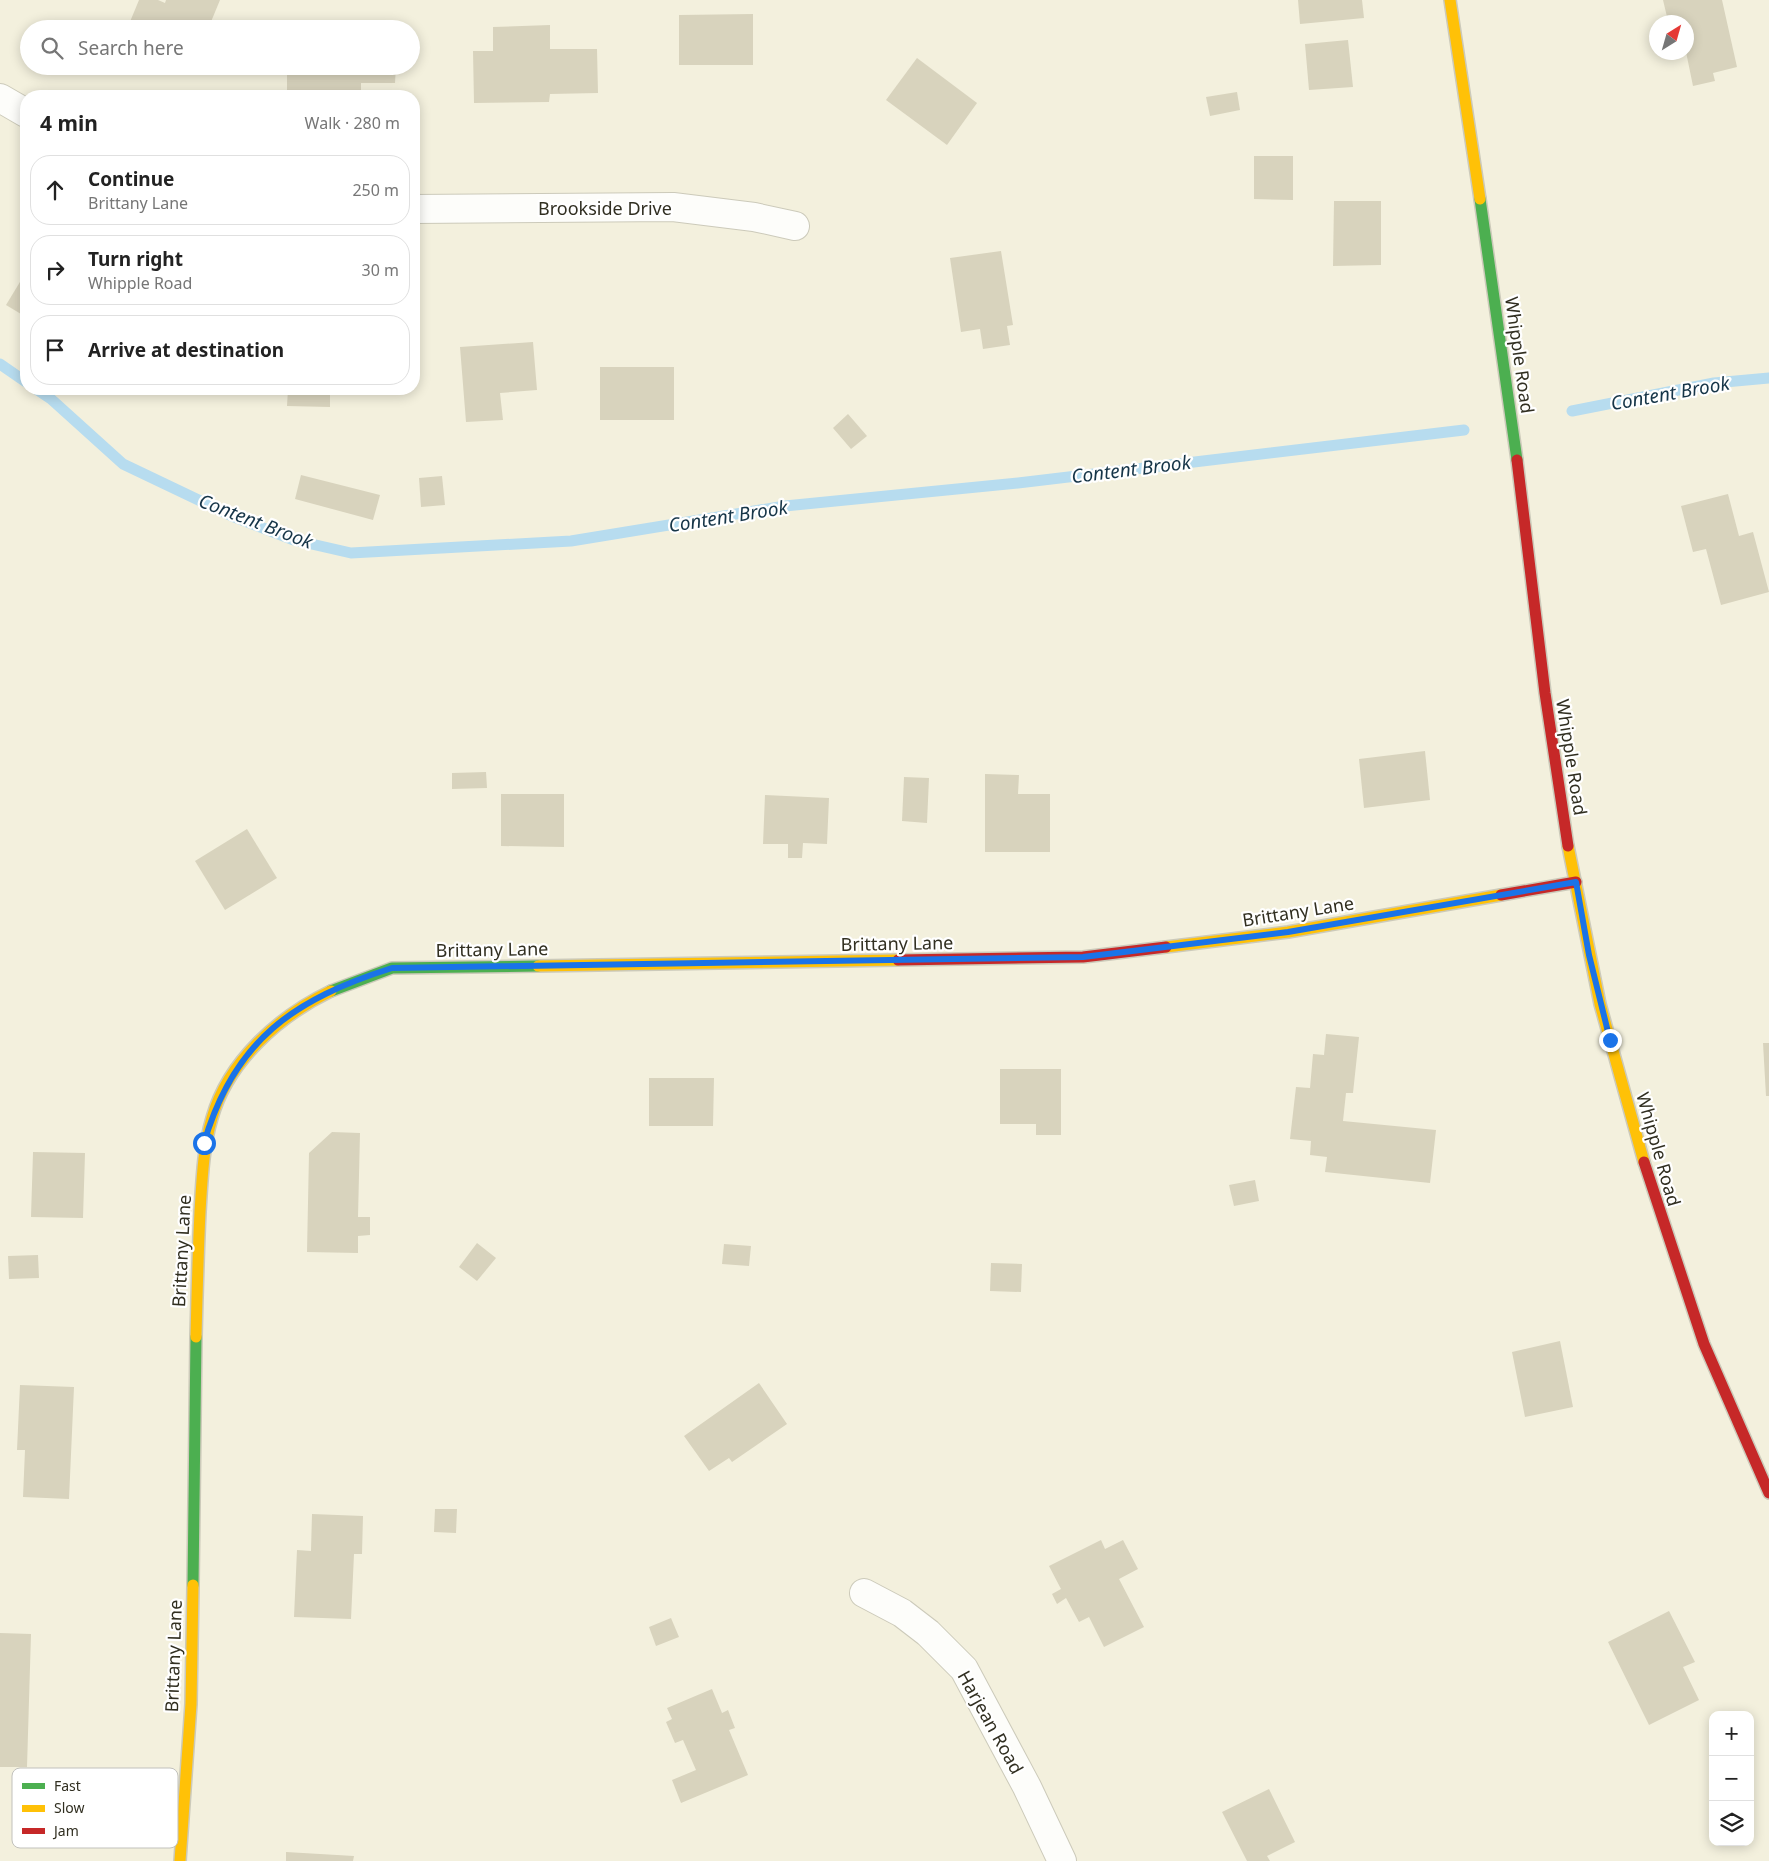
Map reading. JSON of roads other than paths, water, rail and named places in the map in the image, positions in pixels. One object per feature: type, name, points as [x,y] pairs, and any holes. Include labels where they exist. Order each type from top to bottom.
[{"type":"street","name":"Whipple Road","points":[[1450,0],[1472,164],[1508,390],[1546,709],[1560,798],[1589,955],[1610,1040],[1664,1227],[1705,1347],[1769,1493]]},
{"type":"street","points":[[0,98],[20,110]]},
{"type":"street","name":"Brookside Drive","points":[[420,209],[673,207],[754,217],[794,226]]},
{"type":"street","name":"Brittany Lane","points":[[180,1861],[192,1657],[196,1276],[204,1143],[213,1113],[226,1086],[267,1032],[294,1011],[324,993],[357,979],[392,968],[1083,957],[1288,932],[1576,882]]},
{"type":"street","name":"Harjean Road","points":[[864,1593],[902,1613],[928,1633],[964,1669],[1027,1787],[1062,1861]]},
{"type":"waterway","name":"Content Brook","points":[[0,364],[20,378]]},
{"type":"waterway","name":"Content Brook","points":[[1572,411],[1714,383],[1769,378]]},
{"type":"waterway","name":"Content Brook","points":[[45,395],[123,464],[232,516],[294,540],[351,553],[571,541],[785,506],[1018,483],[1464,430]]}]
